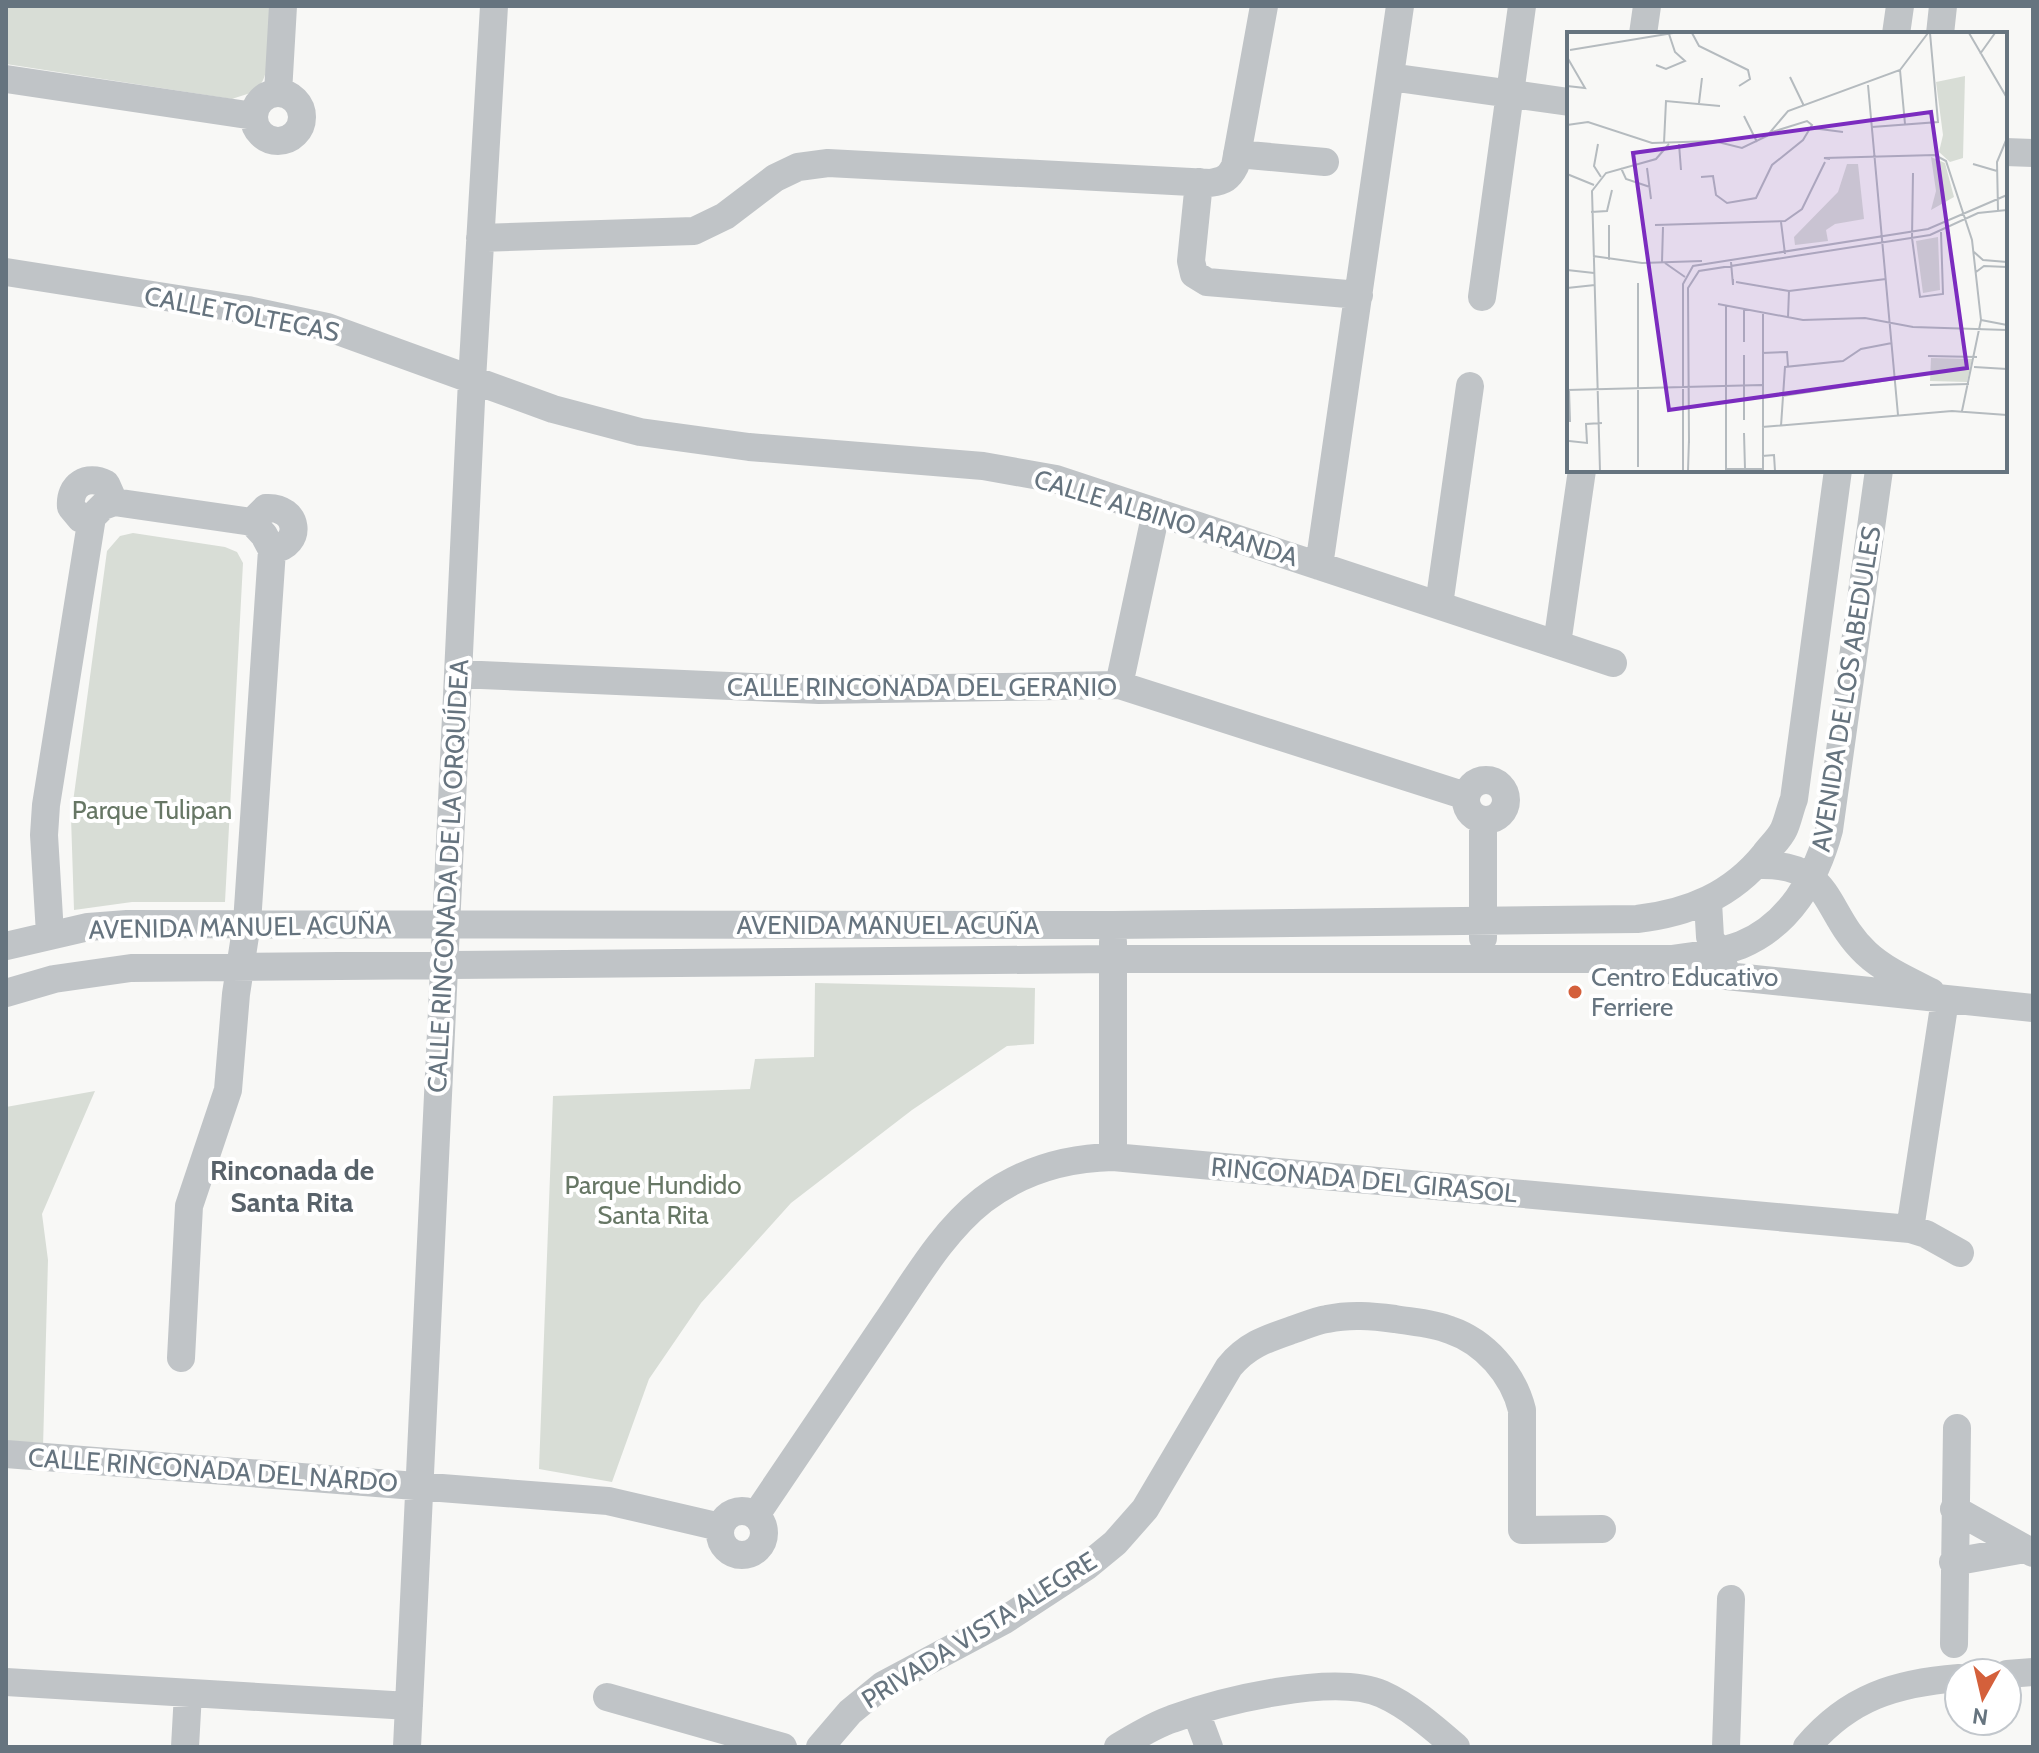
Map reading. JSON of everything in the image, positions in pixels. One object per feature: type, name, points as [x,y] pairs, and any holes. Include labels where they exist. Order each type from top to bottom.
[{"type":"street","points":[[278,93],[283,6]]},
{"type":"street","name":"CALLE RINCONADA DE LA ORQUÍDEA","points":[[407,1747],[472,380],[494,6]]},
{"type":"street","points":[[480,238],[694,231],[725,216],[775,178],[798,167],[828,163],[1223,181],[1234,165],[1264,6]]},
{"type":"street","points":[[1319,566],[1400,6]]},
{"type":"street","points":[[1482,297],[1522,6]]},
{"type":"street","points":[[1643,32],[1647,6]]},
{"type":"street","points":[[1896,32],[1900,6]]},
{"type":"street","points":[[1940,32],[1943,6]]},
{"type":"street","points":[[1390,77],[1567,102]]},
{"type":"street","points":[[6,79],[254,116]]},
{"type":"street","points":[[278,93],[290,95],[299,103],[303,114],[302,126],[285,141],[263,137],[256,127],[254,116],[262,99],[278,93]]},
{"type":"street","points":[[2007,152],[2033,153]]},
{"type":"street","points":[[1234,165],[1325,162]]},
{"type":"street","points":[[1199,182],[1191,261],[1194,274],[1207,282],[1359,295]]},
{"type":"street","name":"CALLE TOLTECAS","points":[[6,272],[248,310],[327,327],[472,380]]},
{"type":"street","name":"CALLE ALBINO ARANDA","points":[[472,380],[553,409],[640,432],[749,447],[983,466],[1056,479],[1613,663]]},
{"type":"street","points":[[1439,605],[1470,386]]},
{"type":"street","points":[[1557,644],[1582,472]]},
{"type":"street","name":"AVENIDA DE LOS ABEDULES","points":[[1757,865],[1783,832],[1794,799],[1838,472]]},
{"type":"street","name":"AVENIDA DE LOS ABEDULES","points":[[1573,960],[1673,959],[1722,964],[1799,899],[1822,857],[1829,830],[1879,472]]},
{"type":"street","points":[[50,934],[44,835],[47,794],[89,522],[99,509],[114,502],[252,522],[272,550],[247,923],[228,1090],[189,1206],[181,1358]]},
{"type":"street","points":[[1119,685],[1156,512]]},
{"type":"street","name":"CALLE RINCONADA DEL GERANIO","points":[[458,674],[819,690],[1119,685],[1466,796],[1479,781],[1489,780],[1499,785],[1505,793],[1506,804],[1502,813],[1493,819],[1483,820],[1483,920]]},
{"type":"street","points":[[1757,865],[1779,864],[1797,869],[1811,878],[1824,891],[1849,933],[1866,953],[1945,1000]]},
{"type":"street","name":"AVENIDA MANUEL ACUÑA","points":[[6,946],[50,934],[101,926],[247,923],[446,926],[1113,925],[1637,919],[1669,915],[1708,902],[1730,889],[1757,865]]},
{"type":"street","points":[[1708,902],[1710,937],[1722,964],[1945,1000],[2033,1008]]},
{"type":"street","points":[[1482,958],[1483,920]]},
{"type":"street","points":[[1113,925],[1113,1157]]},
{"type":"street","name":"AVENIDA MANUEL ACUÑA","points":[[6,993],[54,979],[131,968],[1113,959],[1573,960]]},
{"type":"street","points":[[1910,1229],[1945,1000]]},
{"type":"street","name":"RINCONADA DEL GIRASOL","points":[[720,1527],[721,1541],[729,1551],[742,1555],[755,1551],[763,1540],[763,1526],[756,1515],[957,1223],[982,1201],[1019,1177],[1083,1158],[1113,1157],[1910,1229],[1926,1234],[1960,1253]]},
{"type":"street","name":"PRIVADA VISTA ALEGRE","points":[[820,1747],[850,1712],[883,1685],[1003,1621],[1087,1566],[1115,1543],[1145,1509],[1229,1367],[1240,1354],[1257,1342],[1326,1319],[1369,1316],[1430,1324],[1452,1330],[1476,1344],[1499,1364],[1518,1396],[1522,1410],[1522,1530],[1602,1529]]},
{"type":"street","points":[[1954,1644],[1957,1428]]},
{"type":"street","name":"CALLE RINCONADA DEL NARDO","points":[[6,1454],[608,1501],[720,1527]]},
{"type":"street","points":[[1954,1509],[2029,1551]]},
{"type":"street","points":[[1953,1562],[2029,1551]]},
{"type":"street","points":[[1726,1747],[1731,1599]]},
{"type":"street","points":[[1807,1747],[1821,1730],[1854,1704],[1886,1691],[1943,1679]]},
{"type":"street","points":[[6,1682],[409,1706]]},
{"type":"street","points":[[1118,1747],[1170,1719],[1229,1702],[1303,1688],[1346,1687],[1380,1693],[1409,1709],[1456,1747]]},
{"type":"street","points":[[185,1747],[188,1693]]},
{"type":"street","points":[[607,1697],[783,1747]]},
{"type":"street","points":[[1196,1712],[1209,1747]]},
{"type":"green space","points":[[6,6],[270,6],[266,73],[257,89],[232,99],[6,64]]},
{"type":"green space","name":"Parque Tulipan","points":[[133,533],[225,547],[237,552],[243,563],[225,902],[132,902],[74,910],[71,817],[107,551],[120,536]]},
{"type":"green space","name":"Parque Hundido Santa Rita","points":[[815,983],[1035,988],[1034,1044],[1007,1046],[912,1110],[791,1203],[701,1303],[649,1379],[612,1482],[539,1469],[553,1096],[750,1089],[755,1059],[814,1057]]},
{"type":"green space","points":[[95,1091],[42,1214],[48,1260],[43,1448],[6,1441],[6,1107]]},
{"type":"place","name":"Centro Educativo Ferriere","points":[[1575,992]]},
{"type":"district","name":"Rinconada de Santa Rita","points":[[292,1186]]}]
